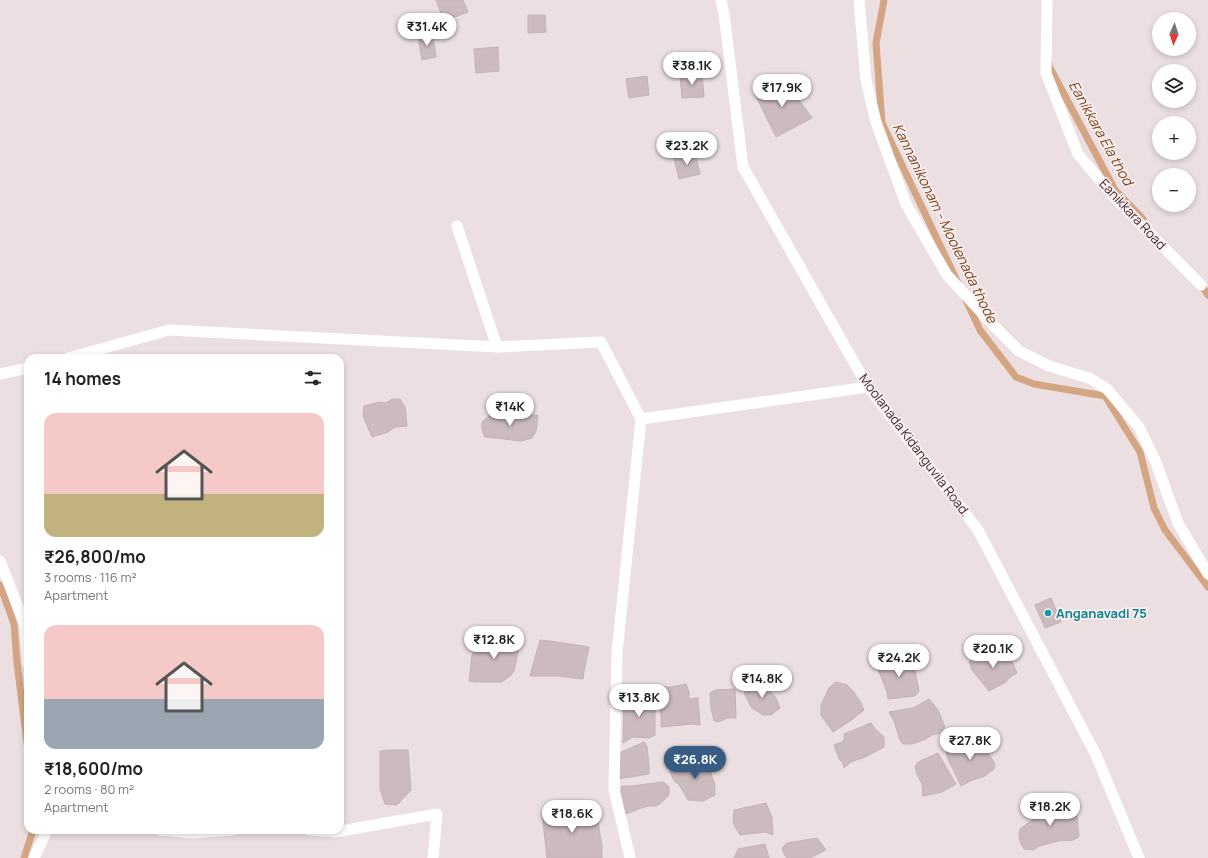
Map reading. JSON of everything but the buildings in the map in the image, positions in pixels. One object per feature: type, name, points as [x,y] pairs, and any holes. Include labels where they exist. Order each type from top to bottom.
[{"type":"street","name":"Moolanada Kidanguvila Road.","points":[[721,0],[743,166],[868,387],[978,530],[1096,755],[1138,858]]},
{"type":"street","points":[[859,0],[866,80],[876,122],[906,204],[947,275],[1019,351],[1049,366],[1089,378],[1107,389],[1139,427],[1155,460],[1178,523],[1208,574]]},
{"type":"street","name":"Eanikkara Road","points":[[1047,0],[1046,73],[1078,154],[1116,199],[1201,284]]},
{"type":"street","points":[[457,226],[497,347]]},
{"type":"street","points":[[82,354],[169,330],[497,347],[601,342],[641,419],[617,653],[616,685],[614,788],[630,858]]},
{"type":"street","points":[[0,374],[24,369]]},
{"type":"street","points":[[641,419],[868,387]]},
{"type":"street","points":[[0,561],[24,622]]},
{"type":"street","points":[[344,831],[437,814],[433,858]]},
{"type":"street","points":[[34,858],[44,834]]},
{"type":"waterway","name":"Kannanikonam - Moolenada thode","points":[[884,0],[876,43],[882,123],[958,283]]},
{"type":"waterway","name":"Eanikkara Ela thod","points":[[1049,63],[1049,66],[1115,190],[1143,219]]},
{"type":"waterway","name":"Eanikkara Ela thod","points":[[1199,282],[1208,295]]},
{"type":"waterway","name":"Kannanikonam - Moolenada thode","points":[[966,300],[980,330],[1016,377],[1034,384],[1105,396],[1140,452],[1154,508],[1165,530],[1208,587]]},
{"type":"waterway","points":[[0,585],[14,624],[24,718]]},
{"type":"waterway","points":[[24,858],[32,834]]},
{"type":"place","name":"Anganavadi 75","points":[[1048,613]]}]
